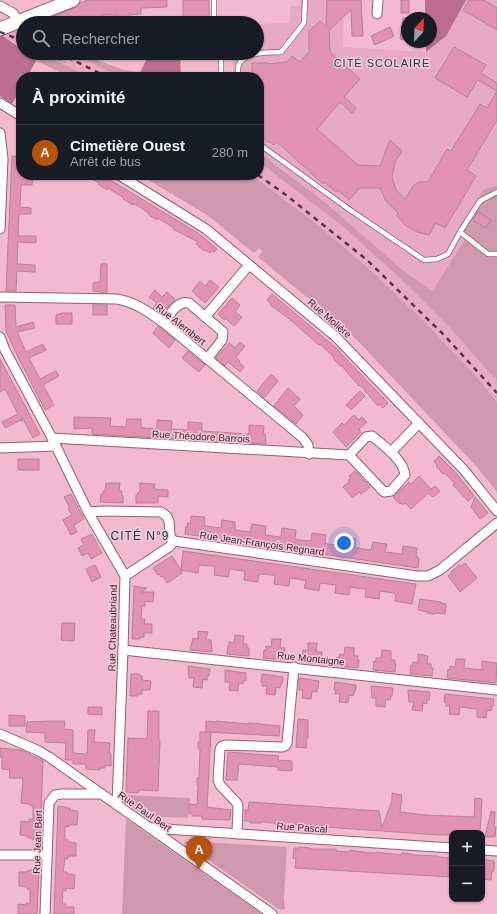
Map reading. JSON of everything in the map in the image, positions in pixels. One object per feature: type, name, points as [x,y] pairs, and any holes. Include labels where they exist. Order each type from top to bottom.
[{"type":"street","points":[[28,16],[52,4],[73,0]]},
{"type":"street","points":[[377,14],[378,0]]},
{"type":"street","points":[[0,6],[13,13],[16,18]]},
{"type":"street","points":[[0,29],[16,22]]},
{"type":"street","points":[[0,103],[16,113]]},
{"type":"street","points":[[0,133],[3,159],[0,229]]},
{"type":"street","name":"Rue Molière","points":[[127,180],[198,223],[335,336],[464,470],[497,511]]},
{"type":"street","points":[[205,317],[249,265]]},
{"type":"street","name":"Rue Alembert","points":[[0,297],[124,300],[141,307],[164,323],[303,438],[308,445],[309,454]]},
{"type":"street","points":[[164,323],[182,302],[189,303],[222,330],[222,340],[207,359]]},
{"type":"street","name":"Rue Chateaubriand","points":[[0,337],[5,350],[54,442],[88,512],[124,576],[123,650],[117,805]]},
{"type":"street","points":[[391,452],[419,424]]},
{"type":"street","points":[[372,436],[391,452],[404,469],[405,475],[391,491],[384,492],[349,455],[366,437],[372,436]]},
{"type":"street","name":"Rue Théodore Barrois","points":[[0,448],[54,442],[349,455]]},
{"type":"street","points":[[88,512],[161,512],[167,515],[169,519],[170,537],[174,541],[169,547],[124,576]]},
{"type":"street","name":"Rue Jean-François Regnard","points":[[174,541],[417,576],[428,576],[440,570],[497,523]]},
{"type":"street","name":"Rue Montaigne","points":[[123,650],[294,667],[497,690]]},
{"type":"street","points":[[237,834],[238,805],[220,785],[218,780],[220,750],[222,746],[226,745],[285,746],[287,743],[294,667]]},
{"type":"street","name":"Rue Paul Bert","points":[[0,734],[49,756],[272,914]]},
{"type":"street","name":"Rue Jean Bart","points":[[45,914],[49,803],[55,795],[102,794]]},
{"type":"street","name":"Rue Pascal","points":[[150,828],[449,848]]},
{"type":"street","points":[[485,850],[497,851]]},
{"type":"street","points":[[0,855],[47,855]]},
{"type":"lane","points":[[214,0],[214,16]]},
{"type":"lane","points":[[264,53],[281,52],[304,23],[305,0]]},
{"type":"lane","points":[[221,60],[221,72]]},
{"type":"lane","points":[[238,72],[238,66],[243,60]]},
{"type":"lane","points":[[264,148],[350,210],[424,260],[437,259],[448,254],[460,232],[480,202],[497,192]]},
{"type":"lane","points":[[460,232],[488,254],[497,254]]},
{"type":"shaded area","points":[[300,0],[344,0],[343,47],[426,52],[426,48],[437,48],[437,12],[425,12],[425,0],[497,0],[497,185],[483,190],[460,229],[469,234],[432,291],[400,268],[283,169],[264,156],[264,72],[233,72],[233,60],[264,60],[264,24],[290,23],[290,6],[300,6]]},
{"type":"shaded area","points":[[425,0],[466,0],[446,36],[437,43],[437,12],[425,12]]},
{"type":"shaded area","points":[[16,29],[16,44],[4,35]]},
{"type":"shaded area","points":[[0,34],[16,45],[16,60],[36,61],[30,72],[16,72],[16,96],[12,104],[0,96]]},
{"type":"shaded area","points":[[35,60],[55,60],[79,72],[60,72]]},
{"type":"shaded area","points":[[55,60],[86,60],[109,72],[79,72]]},
{"type":"shaded area","points":[[86,60],[97,60],[124,70],[140,72],[109,72]]},
{"type":"shaded area","points":[[146,60],[180,60],[181,72],[140,72]]},
{"type":"shaded area","points":[[264,156],[327,204],[400,268],[432,291],[468,235],[460,229],[483,190],[497,185],[497,381],[451,329],[404,282],[345,228],[264,166]]},
{"type":"shaded area","points":[[264,166],[345,228],[404,282],[451,329],[497,381],[497,402],[476,376],[425,322],[376,275],[318,225],[259,180],[264,180]]},
{"type":"shaded area","points":[[148,180],[259,180],[318,225],[376,275],[425,322],[476,376],[497,402],[497,492],[477,467],[357,340],[258,257],[263,251],[259,248],[254,253],[207,215]]},
{"type":"shaded area","points":[[126,795],[190,798],[188,818],[148,815],[133,808],[127,803]]},
{"type":"shaded area","points":[[126,819],[262,914],[122,914]]},
{"type":"shaded area","points":[[186,841],[287,847],[284,897],[285,909],[280,910],[184,843]]},
{"type":"building","points":[[88,0],[167,0],[167,7],[141,8],[141,14],[129,16],[54,16],[76,7],[80,3]]},
{"type":"building","points":[[183,0],[209,0],[209,16],[183,16]]},
{"type":"building","points":[[327,0],[361,0],[363,36],[352,36],[351,10],[329,30],[330,52],[360,79],[344,97],[356,108],[352,113],[340,102],[317,129],[358,165],[380,166],[390,140],[402,151],[395,162],[392,177],[396,190],[405,199],[414,185],[419,182],[428,182],[447,149],[451,151],[480,104],[487,108],[497,91],[497,120],[467,170],[476,176],[445,228],[436,223],[429,235],[417,232],[405,225],[397,216],[398,213],[386,201],[380,188],[360,188],[349,200],[338,190],[336,192],[324,182],[323,184],[277,142],[274,145],[264,138],[264,72],[252,72],[252,63],[268,64],[287,62],[292,56],[300,62],[309,52],[309,31],[320,21],[326,27]]},
{"type":"building","points":[[401,0],[409,0],[409,12],[401,12]]},
{"type":"building","points":[[469,0],[484,0],[497,8],[497,30],[463,10]]},
{"type":"building","points":[[390,27],[394,36],[375,45],[371,36]]},
{"type":"building","points":[[454,47],[486,65],[481,73],[497,83],[497,91],[478,80],[467,97],[435,78]]},
{"type":"building","points":[[12,156],[16,156],[16,180],[33,180],[32,185],[21,185],[20,207],[31,208],[31,214],[19,214],[18,236],[36,236],[36,243],[18,242],[17,264],[35,265],[35,272],[17,271],[16,291],[6,291]]},
{"type":"building","points":[[94,180],[110,180],[198,233],[217,249],[210,253],[205,250],[204,251],[196,244],[198,242],[173,229],[174,228],[158,218],[157,220],[148,214],[149,213],[133,203],[133,205],[123,199],[124,198],[108,188],[107,190],[98,184],[99,183]]},
{"type":"building","points":[[478,212],[491,220],[486,228],[473,220]]},
{"type":"building","points":[[101,264],[107,264],[107,293],[93,291],[93,283],[100,282]]},
{"type":"building","points":[[210,280],[219,287],[205,303],[192,291],[200,281],[205,286]]},
{"type":"building","points":[[155,290],[162,297],[167,292],[175,299],[162,314],[153,308],[157,303],[149,297]]},
{"type":"building","points":[[272,294],[334,346],[388,403],[383,408],[379,404],[378,406],[341,365],[340,366],[333,358],[334,357],[287,317],[270,305],[271,304],[267,300]]},
{"type":"building","points":[[232,298],[240,305],[235,312],[242,317],[234,326],[218,314]]},
{"type":"building","points":[[5,305],[15,305],[16,327],[33,322],[35,328],[17,332],[26,352],[43,344],[46,350],[29,358],[40,379],[56,371],[59,376],[43,385],[54,405],[45,410],[6,331]]},
{"type":"building","points":[[93,305],[107,305],[107,315],[93,315]]},
{"type":"building","points":[[72,313],[72,324],[56,324],[56,315]]},
{"type":"building","points":[[158,326],[175,340],[169,348],[153,333]]},
{"type":"building","points":[[240,342],[245,346],[236,357],[244,367],[240,372],[228,362],[225,366],[216,358],[229,343],[235,348]]},
{"type":"building","points":[[188,351],[205,365],[199,372],[182,358]]},
{"type":"building","points":[[0,359],[40,434],[33,438],[22,417],[22,422],[21,420],[5,428],[2,422],[18,414],[5,389],[0,392]]},
{"type":"building","points":[[271,374],[278,381],[264,398],[257,391]]},
{"type":"building","points":[[288,388],[300,399],[294,406],[303,415],[296,424],[274,406]]},
{"type":"building","points":[[360,391],[365,396],[351,410],[346,405]]},
{"type":"building","points":[[354,415],[359,420],[362,417],[367,422],[359,429],[361,432],[346,447],[333,432],[342,423],[344,425]]},
{"type":"building","points":[[74,417],[111,418],[110,426],[126,427],[127,419],[141,419],[141,427],[157,429],[157,420],[172,421],[171,429],[185,430],[188,430],[188,422],[202,423],[202,431],[247,434],[249,433],[249,425],[264,426],[263,434],[265,434],[266,444],[92,434],[92,428],[74,429]]},
{"type":"building","points":[[439,456],[457,474],[474,496],[468,501],[453,485],[455,484],[445,473],[443,474],[436,466],[437,465],[434,461]]},
{"type":"building","points":[[18,459],[39,459],[39,470],[18,470]]},
{"type":"building","points":[[355,471],[370,487],[361,494],[359,492],[353,498],[343,487],[350,481],[348,480],[351,478],[349,476]]},
{"type":"building","points":[[419,476],[431,489],[435,486],[440,491],[433,497],[428,493],[411,509],[405,503],[403,505],[401,503],[400,504],[393,497],[409,482],[411,484]]},
{"type":"building","points":[[106,483],[120,483],[119,491],[122,491],[121,495],[123,495],[123,503],[100,502],[101,494],[105,491]]},
{"type":"building","points":[[140,483],[155,484],[154,489],[168,490],[168,497],[158,496],[158,503],[136,503],[136,495],[140,492]]},
{"type":"building","points":[[71,494],[84,519],[74,525],[77,532],[71,535],[63,520],[72,515],[68,509],[70,508],[64,497]]},
{"type":"building","points":[[475,497],[488,513],[480,519],[471,507]]},
{"type":"building","points":[[191,516],[205,517],[204,526],[221,528],[222,520],[235,522],[235,530],[250,532],[252,524],[266,526],[265,535],[279,537],[281,537],[282,528],[296,530],[295,539],[297,540],[311,541],[312,533],[326,535],[325,543],[327,544],[341,545],[342,537],[356,539],[355,547],[363,549],[371,550],[373,542],[387,544],[385,552],[402,554],[403,546],[417,548],[416,556],[419,560],[418,568],[185,534],[186,526],[187,527],[188,523],[190,524]]},
{"type":"building","points":[[92,534],[102,553],[91,559],[88,553],[82,556],[78,548],[84,545],[81,539]]},
{"type":"building","points":[[183,551],[416,584],[412,604],[395,601],[396,594],[394,593],[380,591],[379,599],[365,597],[366,589],[350,587],[349,595],[335,593],[336,585],[320,583],[319,591],[304,588],[306,581],[290,578],[289,586],[274,584],[275,576],[273,575],[259,574],[258,582],[244,580],[245,572],[243,571],[230,569],[228,577],[214,575],[215,567],[213,566],[199,565],[198,573],[181,570]]},
{"type":"building","points":[[172,556],[182,573],[167,583],[163,576],[161,577],[159,574],[158,575],[153,568]]},
{"type":"building","points":[[465,563],[477,578],[460,592],[448,576],[459,565],[461,566]]},
{"type":"building","points":[[95,565],[101,577],[92,582],[86,569]]},
{"type":"building","points":[[134,586],[147,588],[141,592],[154,592],[153,602],[145,601],[145,606],[142,606],[141,619],[145,619],[144,624],[152,624],[152,633],[144,633],[144,637],[140,637],[140,639],[132,639]]},
{"type":"building","points":[[420,599],[446,604],[445,614],[431,614],[418,610]]},
{"type":"building","points":[[62,623],[75,623],[74,641],[61,640]]},
{"type":"building","points":[[198,631],[208,632],[206,640],[211,640],[212,652],[190,650],[193,638],[198,639]]},
{"type":"building","points":[[235,635],[244,636],[243,644],[247,644],[247,648],[249,648],[249,656],[227,654],[229,642],[234,643]]},
{"type":"building","points":[[272,639],[281,639],[280,648],[285,648],[285,660],[263,658],[266,646],[271,647]]},
{"type":"building","points":[[308,643],[317,643],[316,652],[322,652],[321,664],[300,662],[303,650],[308,651]]},
{"type":"building","points":[[345,647],[354,648],[354,656],[358,656],[357,660],[359,660],[358,668],[336,666],[337,657],[339,658],[340,654],[344,655]]},
{"type":"building","points":[[382,650],[391,651],[391,660],[395,660],[396,664],[395,672],[373,670],[374,661],[376,662],[376,658],[381,658]]},
{"type":"building","points":[[418,654],[428,656],[427,664],[431,664],[431,668],[433,668],[432,676],[410,674],[411,665],[412,666],[413,662],[418,663]]},
{"type":"building","points":[[456,659],[465,659],[464,668],[482,670],[482,661],[497,663],[496,683],[447,678],[448,669],[450,670],[450,666],[455,667]]},
{"type":"building","points":[[188,666],[210,669],[207,680],[203,679],[202,688],[193,687],[194,678],[189,678]]},
{"type":"building","points":[[225,670],[246,673],[246,681],[244,680],[243,684],[239,683],[238,691],[229,690],[230,682],[225,682]]},
{"type":"building","points":[[131,674],[139,674],[142,676],[142,680],[151,681],[150,690],[142,690],[142,694],[138,694],[138,696],[130,696]]},
{"type":"building","points":[[262,674],[283,677],[280,688],[276,687],[275,695],[266,694],[267,686],[262,686],[261,682]]},
{"type":"building","points":[[299,678],[319,681],[317,692],[312,691],[311,699],[302,698],[303,690],[299,690]]},
{"type":"building","points":[[335,682],[356,685],[353,696],[349,695],[348,703],[339,702],[340,694],[335,694],[336,690],[334,690]]},
{"type":"building","points":[[371,686],[393,688],[390,700],[386,699],[385,707],[376,706],[376,698],[372,698]]},
{"type":"building","points":[[408,690],[430,692],[427,704],[423,703],[422,711],[412,710],[414,702],[409,702]]},
{"type":"building","points":[[445,694],[494,699],[493,707],[491,711],[487,710],[486,718],[477,717],[477,709],[460,707],[459,715],[449,714],[450,706],[446,706],[446,702],[444,702]]},
{"type":"building","points":[[88,707],[102,707],[102,715],[88,714]]},
{"type":"building","points":[[148,711],[159,711],[160,741],[158,791],[139,790],[138,793],[126,792],[128,738],[147,739]]},
{"type":"building","points":[[9,715],[25,716],[25,726],[9,726]]},
{"type":"building","points":[[298,719],[308,720],[308,738],[306,748],[296,747]]},
{"type":"building","points":[[65,721],[64,729],[73,730],[73,753],[87,754],[88,730],[95,730],[94,742],[110,743],[109,753],[111,753],[111,766],[105,765],[105,768],[100,768],[100,770],[86,769],[86,764],[73,764],[73,760],[65,760],[66,743],[45,742],[45,733],[26,732],[27,722]]},
{"type":"building","points":[[206,721],[280,726],[279,736],[206,732]]},
{"type":"building","points":[[200,732],[211,732],[207,807],[231,810],[230,820],[202,819],[202,816],[192,816],[192,814],[189,813],[189,804],[197,805],[197,778],[199,778],[200,749],[198,749],[198,742],[200,742]]},
{"type":"building","points":[[0,748],[21,750],[43,761],[40,840],[20,835],[21,821],[29,822],[29,819],[33,820],[33,806],[30,806],[30,804],[21,803],[23,778],[9,778],[10,770],[2,769]]},
{"type":"building","points":[[228,752],[279,756],[278,760],[292,761],[292,771],[278,770],[278,767],[239,764],[237,780],[226,780]]},
{"type":"building","points":[[392,793],[402,795],[400,812],[426,815],[474,817],[475,798],[482,799],[480,830],[449,830],[449,835],[438,835],[326,826],[261,822],[250,823],[250,821],[245,821],[245,810],[248,810],[249,802],[379,811],[382,828],[392,800]]},
{"type":"building","points":[[58,806],[78,811],[77,825],[69,825],[69,827],[65,826],[65,840],[76,843],[76,856],[68,856],[68,859],[65,858],[63,872],[75,875],[74,889],[66,888],[66,891],[63,890],[62,904],[66,904],[65,907],[74,907],[74,914],[54,914]]},
{"type":"building","points":[[491,811],[495,812],[495,837],[485,837]]},
{"type":"building","points":[[294,848],[336,849],[336,851],[350,852],[350,850],[401,855],[402,853],[449,858],[449,877],[295,868],[296,859],[293,858]]},
{"type":"building","points":[[485,860],[494,861],[494,871],[492,871],[491,880],[485,879]]},
{"type":"building","points":[[31,869],[39,869],[37,914],[18,914],[18,904],[26,905],[26,903],[30,903],[30,890],[27,889],[27,887],[19,886],[19,872],[27,872],[28,870],[31,871]]},
{"type":"railway","points":[[0,32],[16,38]]},
{"type":"railway","points":[[61,60],[65,62]]},
{"type":"railway","points":[[73,60],[97,72]]},
{"type":"railway","points":[[264,179],[286,195],[367,260],[444,335],[497,393]]},
{"type":"place","name":"Cimetière Ouest","points":[[199,869]]},
{"type":"district","name":"CITÉ SCOLAIRE","points":[[382,63]]},
{"type":"district","name":"CITÉ N°9","points":[[140,536]]}]
